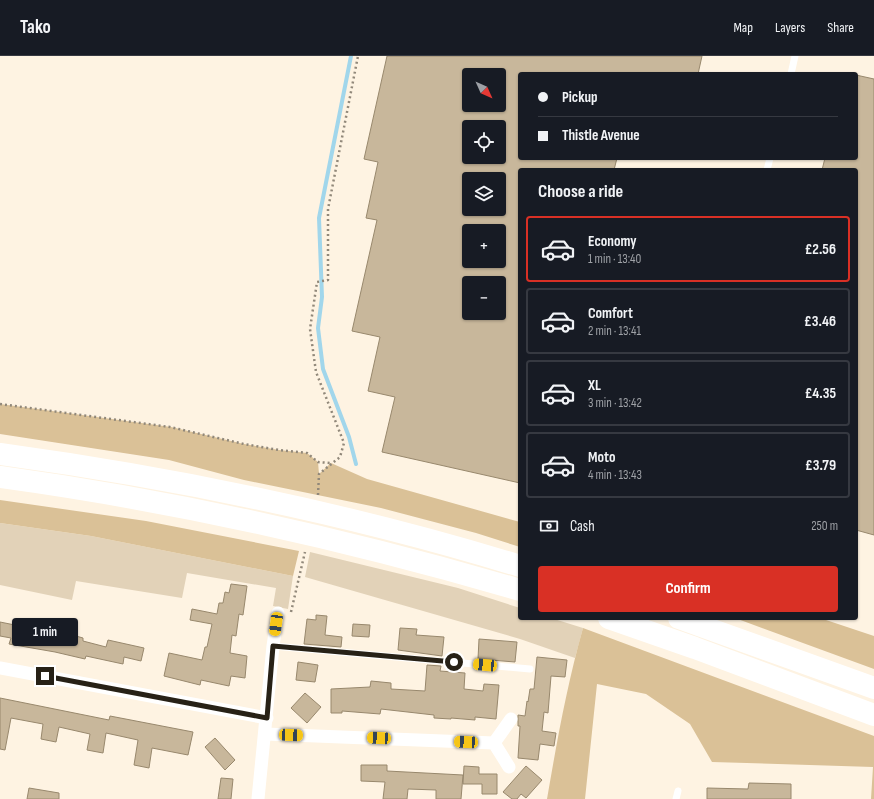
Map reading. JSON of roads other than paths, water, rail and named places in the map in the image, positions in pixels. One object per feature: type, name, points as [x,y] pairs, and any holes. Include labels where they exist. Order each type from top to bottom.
[{"type":"highway","points":[[0,454],[157,479],[281,504],[397,532],[518,565]]},
{"type":"highway","points":[[0,477],[139,499],[302,532],[386,552],[518,589]]},
{"type":"highway","points":[[615,620],[874,715]]},
{"type":"highway","points":[[685,620],[874,688]]},
{"type":"street","points":[[258,799],[273,646],[278,613]]},
{"type":"street","points":[[0,668],[267,718]]},
{"type":"street","points":[[494,743],[510,719]]},
{"type":"street","points":[[265,734],[494,743]]},
{"type":"street","points":[[494,743],[508,766]]},
{"type":"lane","points":[[792,72],[796,56]]},
{"type":"lane","points":[[273,646],[530,669]]},
{"type":"lane","points":[[676,799],[678,791]]},
{"type":"waterway","points":[[351,56],[319,218],[322,297],[318,328],[323,369],[349,437],[356,464]]}]
